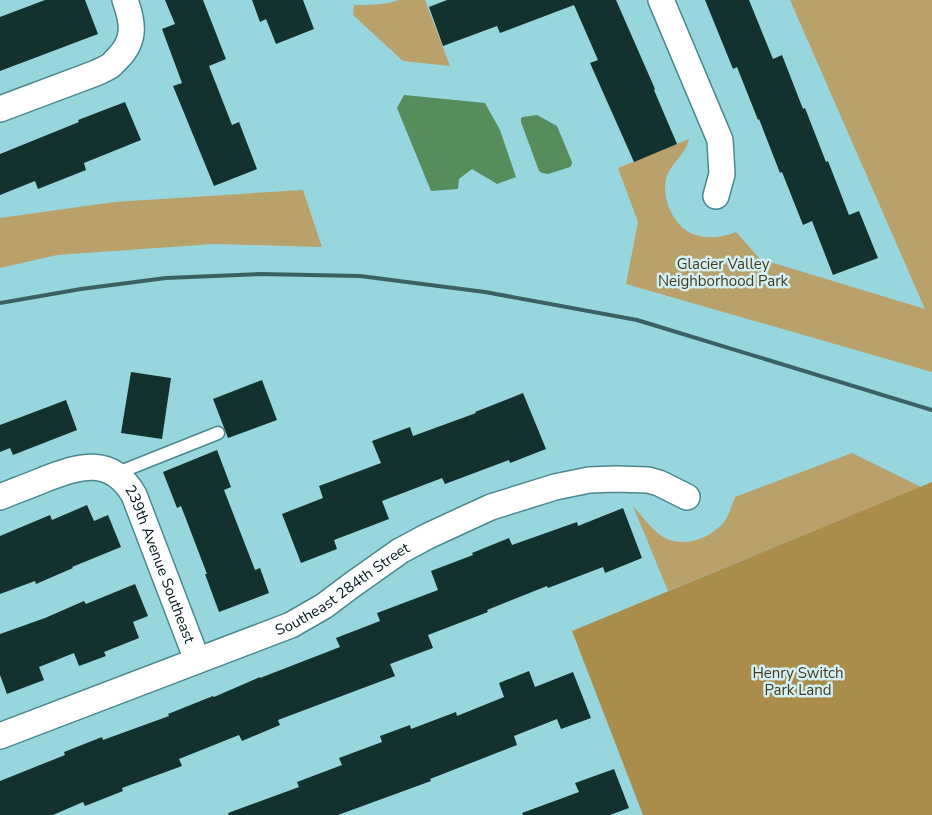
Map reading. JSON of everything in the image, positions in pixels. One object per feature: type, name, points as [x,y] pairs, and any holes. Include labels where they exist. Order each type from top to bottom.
[{"type":"street","points":[[0,109],[96,74],[110,66],[128,45],[131,34],[125,0]]},
{"type":"street","points":[[661,0],[720,140],[722,174],[716,196]]},
{"type":"street","points":[[0,497],[74,469],[98,468],[115,474]]},
{"type":"street","name":"239th Avenue Southeast","points":[[115,474],[128,485],[134,495],[197,660]]},
{"type":"street","name":"Southeast 284th Street","points":[[0,736],[291,624],[324,606],[400,551],[491,507],[555,487],[589,480],[648,480],[659,483],[687,497]]},
{"type":"lane","points":[[115,474],[218,433]]},
{"type":"green space","points":[[399,0],[425,0],[450,66],[403,61],[353,15],[354,5],[382,4]]},
{"type":"green space","name":"Glacier Valley Neighborhood Park","points":[[790,0],[932,0],[932,372],[626,284],[638,222],[618,168],[689,139],[685,149],[668,174],[665,186],[665,194],[672,215],[687,231],[703,237],[723,236],[736,232],[760,259],[925,309]]},
{"type":"green space","points":[[303,190],[322,247],[214,244],[57,255],[0,268],[0,218],[114,202]]},
{"type":"green space","points":[[852,453],[921,487],[668,591],[633,506],[652,528],[667,539],[684,542],[693,541],[710,534],[724,522],[735,497]]},
{"type":"green space","name":"Henry Switch Park Land","points":[[932,482],[932,815],[643,815],[572,631]]},
{"type":"shaded area","points":[[404,95],[485,103],[500,130],[516,177],[497,184],[472,169],[459,179],[458,189],[431,191],[397,108]]},
{"type":"shaded area","points":[[537,115],[557,126],[572,162],[570,167],[548,174],[539,171],[521,122],[523,117]]},
{"type":"building","points":[[45,0],[85,0],[98,34],[0,71],[0,17]]},
{"type":"building","points":[[165,0],[203,0],[226,59],[209,66],[232,125],[239,122],[257,169],[214,186],[173,86],[182,83],[162,29],[175,24]]},
{"type":"building","points":[[252,0],[303,0],[314,29],[276,44],[266,19],[260,22]]},
{"type":"building","points":[[447,0],[616,0],[677,144],[634,162],[590,63],[598,60],[574,5],[500,33],[497,26],[443,46],[429,7]]},
{"type":"building","points":[[705,0],[749,0],[773,59],[782,55],[849,215],[859,211],[878,258],[833,275],[812,221],[803,225],[737,67],[733,69]]},
{"type":"building","points":[[125,102],[141,140],[84,163],[86,170],[38,189],[35,181],[0,195],[0,154]]},
{"type":"building","points":[[131,372],[171,378],[162,439],[121,433]]},
{"type":"building","points":[[262,380],[277,420],[228,438],[213,399]]},
{"type":"building","points":[[523,393],[546,449],[510,463],[509,460],[445,484],[442,478],[382,501],[389,519],[334,540],[337,549],[301,563],[282,514],[323,498],[319,486],[381,463],[372,441],[410,427],[413,436],[476,413]]},
{"type":"building","points":[[66,400],[77,430],[13,455],[10,448],[0,452],[0,425]]},
{"type":"building","points":[[217,450],[231,487],[224,490],[255,570],[260,568],[269,593],[219,612],[205,574],[207,574],[181,506],[177,508],[163,472]]},
{"type":"building","points":[[87,505],[94,521],[108,515],[121,547],[36,584],[35,581],[0,594],[0,536],[50,515],[52,520]]},
{"type":"building","points":[[623,508],[642,558],[605,573],[603,567],[548,588],[547,586],[487,610],[488,612],[428,635],[433,648],[390,664],[395,676],[278,720],[280,725],[242,741],[239,735],[179,759],[182,766],[122,788],[123,791],[85,806],[83,802],[53,815],[0,815],[0,781],[65,755],[64,752],[102,737],[103,740],[169,716],[168,714],[340,647],[336,638],[380,621],[377,613],[438,590],[431,571],[473,555],[472,553],[509,538],[512,545],[577,522],[578,526]]},
{"type":"building","points":[[135,584],[148,616],[133,622],[139,638],[104,652],[106,656],[79,666],[74,653],[39,667],[44,680],[7,694],[0,675],[0,634],[45,618],[84,601],[86,604]]},
{"type":"building","points":[[529,671],[535,687],[573,672],[591,718],[561,729],[557,719],[514,736],[517,745],[430,779],[431,781],[338,815],[229,815],[228,813],[299,787],[297,782],[342,765],[339,758],[382,742],[380,736],[410,725],[411,729],[456,712],[457,716],[504,697],[499,683]]},
{"type":"building","points":[[614,769],[629,808],[610,815],[523,815],[522,813],[579,792],[575,783]]},
{"type":"railway","points":[[0,303],[81,289],[166,278],[260,274],[360,276],[485,292],[637,320],[932,410]]}]
